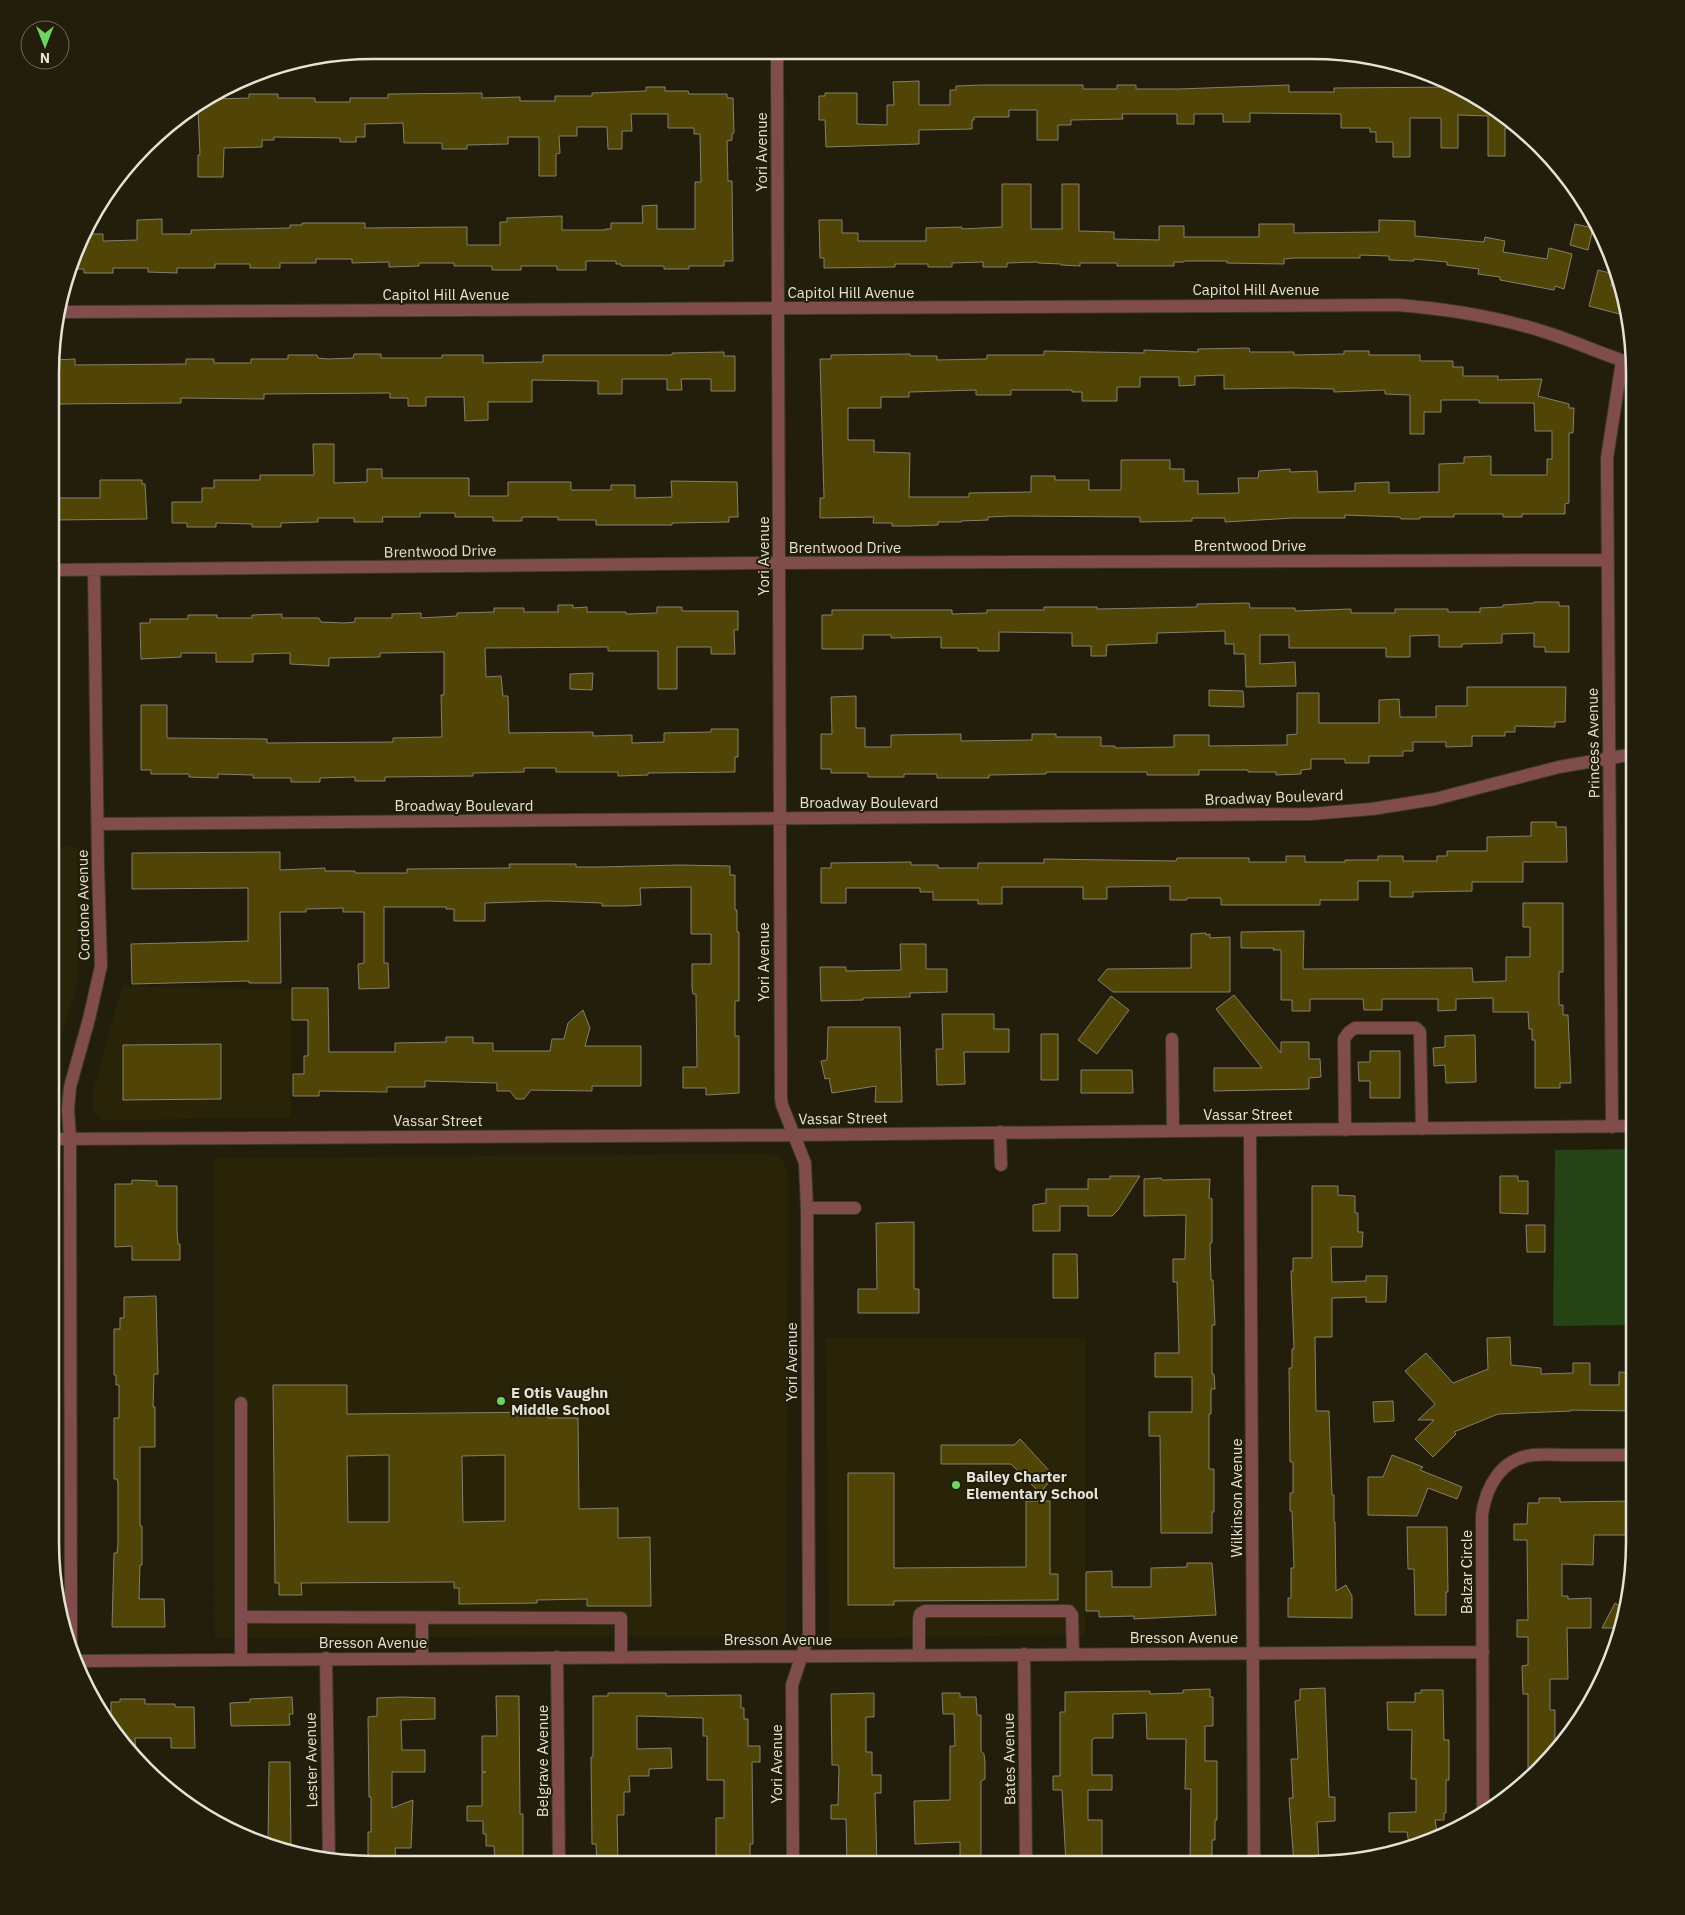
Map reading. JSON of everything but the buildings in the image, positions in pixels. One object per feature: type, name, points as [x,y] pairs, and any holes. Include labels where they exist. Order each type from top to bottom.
[{"type":"street","name":"Yori Avenue","points":[[777,59],[779,819],[782,1106],[805,1163],[807,1208],[809,1634],[792,1685],[793,1856]]},
{"type":"street","name":"Capitol Hill Avenue","points":[[65,312],[1397,305],[1449,309],[1500,319],[1548,333],[1626,361]]},
{"type":"street","name":"Princess Avenue","points":[[1612,1126],[1607,458],[1626,371]]},
{"type":"street","name":"Brentwood Drive","points":[[59,570],[779,563],[1607,560]]},
{"type":"street","name":"Cordone Avenue","points":[[72,1634],[70,1138],[68,1108],[70,1086],[89,1019],[101,966],[94,570]]},
{"type":"street","name":"Broadway Boulevard","points":[[98,824],[1310,814],[1372,809],[1435,799],[1559,768],[1626,755]]},
{"type":"street","points":[[1346,1130],[1344,1038],[1355,1028],[1416,1028],[1420,1032],[1422,1129]]},
{"type":"street","points":[[1172,1039],[1173,1131]]},
{"type":"street","name":"Vassar Street","points":[[59,1139],[794,1135],[1626,1126]]},
{"type":"street","name":"Wilkinson Avenue","points":[[1250,1130],[1254,1856]]},
{"type":"street","points":[[1000,1132],[1001,1165]]},
{"type":"street","points":[[807,1208],[855,1208]]},
{"type":"street","points":[[241,1402],[241,1659]]},
{"type":"street","name":"Balzar Circle","points":[[1483,1806],[1482,1515],[1485,1498],[1492,1482],[1516,1460],[1533,1455],[1626,1455]]},
{"type":"street","points":[[919,1654],[919,1619],[920,1614],[925,1611],[1069,1611],[1072,1615],[1073,1654]]},
{"type":"street","points":[[241,1617],[621,1618],[621,1656]]},
{"type":"street","points":[[422,1618],[422,1658]]},
{"type":"street","name":"Bresson Avenue","points":[[82,1660],[1483,1652]]},
{"type":"street","name":"Bates Avenue","points":[[1024,1654],[1026,1856]]},
{"type":"street","name":"Belgrave Avenue","points":[[557,1657],[559,1856]]},
{"type":"street","name":"Lester Avenue","points":[[326,1658],[329,1854]]},
{"type":"shaded area","points":[[59,847],[77,847],[78,981],[59,1046]]},
{"type":"shaded area","points":[[122,986],[291,990],[291,1118],[100,1120],[93,1110],[93,1091]]},
{"type":"shaded area","name":"E Otis Vaughn Middle School","points":[[765,1154],[777,1156],[784,1162],[788,1176],[786,1627],[784,1633],[779,1636],[215,1638],[214,1158]]},
{"type":"shaded area","name":"Bailey Charter Elementary School","points":[[826,1338],[1085,1338],[1085,1635],[837,1638],[831,1636],[829,1631]]},
{"type":"green space","points":[[1626,1149],[1626,1325],[1553,1326],[1555,1150]]},
{"type":"place","name":"E Otis Vaughn Middle School","points":[[501,1401]]},
{"type":"place","name":"Bailey Charter Elementary School","points":[[956,1485]]}]
